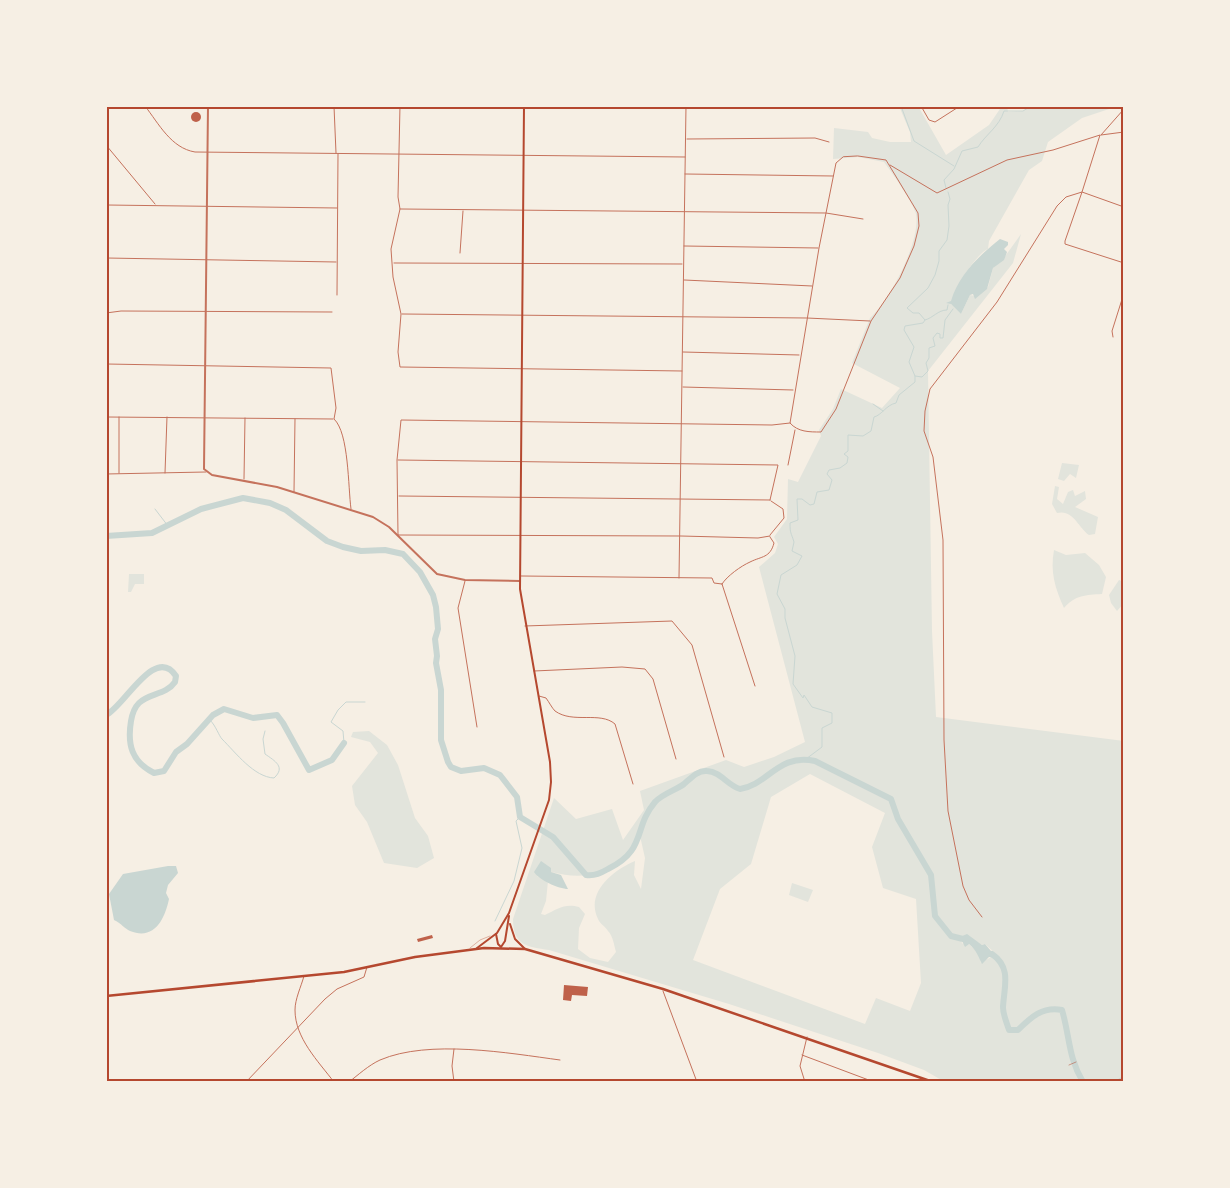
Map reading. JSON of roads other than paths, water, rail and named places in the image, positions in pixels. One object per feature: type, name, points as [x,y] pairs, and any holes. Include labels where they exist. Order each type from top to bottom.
[{"type":"main road","points":[[501,947],[505,941],[510,913],[544,816],[550,791],[551,773],[525,626],[520,581],[524,106]]},
{"type":"main road","points":[[467,951],[482,945],[496,934],[510,913]]},
{"type":"main road","points":[[509,921],[513,935],[525,949]]},
{"type":"main road","points":[[496,934],[498,944],[501,947]]},
{"type":"main road","points":[[106,996],[304,976],[367,967],[415,957],[501,947],[525,949],[663,989],[807,1037],[933,1082]]},
{"type":"street","points":[[145,106],[178,147],[195,152],[685,157]]},
{"type":"street","points":[[206,472],[204,465],[204,417],[209,152],[208,106]]},
{"type":"street","points":[[334,106],[337,154],[337,295]]},
{"type":"street","points":[[400,106],[398,154],[400,209],[392,236],[391,249],[393,277],[401,314],[398,352],[400,366],[522,370],[682,371]]},
{"type":"street","points":[[679,578],[686,106]]},
{"type":"street","points":[[921,106],[929,120],[935,122],[960,106]]},
{"type":"street","points":[[1124,109],[1100,135],[1065,244],[1124,263]]},
{"type":"street","points":[[890,165],[937,193],[1007,160],[1053,150],[1100,135],[1124,132]]},
{"type":"street","points":[[686,139],[815,138],[829,142]]},
{"type":"street","points":[[106,145],[155,204]]},
{"type":"street","points":[[858,156],[886,160],[890,165],[918,213],[918,226],[914,246],[900,278],[871,321],[836,409],[821,432],[807,432],[795,429],[790,422],[794,390],[836,163],[843,157],[858,156]]},
{"type":"street","points":[[684,174],[834,176]]},
{"type":"street","points":[[982,917],[969,900],[963,886],[948,811],[944,740],[943,540],[933,458],[924,431],[925,411],[930,389],[997,302],[1057,206],[1066,197],[1082,192],[1124,206]]},
{"type":"street","points":[[106,205],[155,204],[208,207],[337,208]]},
{"type":"street","points":[[400,209],[826,213],[863,219]]},
{"type":"street","points":[[460,253],[463,210]]},
{"type":"street","points":[[684,246],[819,248]]},
{"type":"street","points":[[106,258],[336,262]]},
{"type":"street","points":[[393,264],[683,264]]},
{"type":"street","points":[[683,280],[813,286]]},
{"type":"street","points":[[1113,337],[1112,331],[1124,293]]},
{"type":"street","points":[[106,313],[121,311],[206,313],[332,312]]},
{"type":"street","points":[[401,314],[808,318],[871,321]]},
{"type":"street","points":[[682,352],[800,355]]},
{"type":"street","points":[[106,364],[331,368],[336,408],[334,419]]},
{"type":"street","points":[[682,387],[794,390]]},
{"type":"street","points":[[106,417],[334,419],[339,424],[344,440],[351,509]]},
{"type":"street","points":[[119,473],[120,417]]},
{"type":"street","points":[[165,473],[167,417]]},
{"type":"street","points":[[244,480],[245,417]]},
{"type":"street","points":[[294,492],[295,418]]},
{"type":"street","points":[[398,535],[397,460],[401,420],[772,425],[790,422]]},
{"type":"street","points":[[788,465],[795,429]]},
{"type":"street","points":[[397,460],[682,462],[778,465],[770,500]]},
{"type":"street","points":[[106,474],[206,472],[294,492],[373,517],[398,535],[437,574],[466,580],[520,581]]},
{"type":"street","points":[[398,496],[770,500],[783,509],[784,518],[770,536],[758,538],[398,535]]},
{"type":"street","points":[[755,686],[722,584],[726,576],[749,562],[766,557],[772,551],[774,543],[770,536]]},
{"type":"street","points":[[520,576],[712,578],[714,583],[722,584]]},
{"type":"street","points":[[466,580],[458,608],[477,728]]},
{"type":"street","points":[[525,626],[672,622],[692,645],[724,757]]},
{"type":"street","points":[[533,671],[622,667],[645,669],[654,679],[676,759]]},
{"type":"street","points":[[538,696],[546,698],[555,711],[566,715],[608,718],[615,724],[633,784]]},
{"type":"street","points":[[246,1082],[325,999],[338,989],[364,977],[367,967]]},
{"type":"street","points":[[304,976],[296,1003],[298,1028],[305,1043],[334,1082]]},
{"type":"street","points":[[663,989],[696,1082]]},
{"type":"street","points":[[805,1082],[800,1066],[807,1037]]},
{"type":"street","points":[[349,1082],[380,1060],[416,1052],[454,1048],[560,1060]]},
{"type":"street","points":[[454,1048],[452,1066],[454,1082]]},
{"type":"street","points":[[802,1055],[874,1082]]},
{"type":"street","points":[[106,1074],[109,1082]]},
{"type":"lane","points":[[467,951],[480,940],[496,934]]},
{"type":"waterway","points":[[901,106],[914,141],[954,166]]},
{"type":"waterway","points":[[946,188],[944,180],[954,169],[962,151],[978,147],[999,122],[1004,111],[1023,111],[1031,106]]},
{"type":"waterway","points":[[806,759],[822,747],[822,728],[832,723],[832,713],[812,707],[793,684],[795,656],[785,618],[785,609],[777,594],[781,575],[797,565],[802,556],[792,551],[794,542],[790,531],[790,523],[798,520],[797,499],[802,499],[810,505],[814,504],[817,492],[829,490],[832,480],[827,474],[829,470],[840,468],[847,463],[848,457],[844,454],[848,451],[848,435],[863,436],[871,431],[874,417],[896,403],[899,395],[915,382],[915,376],[909,362],[914,347],[904,330],[905,326],[923,323],[925,320],[919,313],[913,313],[907,308],[928,288],[935,275],[939,261],[939,251],[947,240],[949,226],[948,205],[950,199],[948,192]]},
{"type":"waterway","points":[[925,320],[941,311],[947,310],[948,305]]},
{"type":"waterway","points":[[915,376],[922,377],[928,371],[926,363],[929,358],[929,348],[935,346],[933,338],[937,333],[940,334],[940,338],[943,338],[945,320],[953,309]]},
{"type":"waterway","points":[[873,404],[883,411]]},
{"type":"waterway","points":[[106,536],[152,533],[201,509],[243,498],[270,503],[286,510],[327,541],[343,547],[361,551],[385,550],[403,554],[420,572],[433,595],[436,607],[438,629],[435,639],[436,663],[441,690],[441,740],[448,762],[451,767],[461,771],[484,768],[500,775],[517,797],[520,817],[553,837],[586,875],[595,875],[603,872],[629,854],[638,838],[648,812],[655,802],[698,773],[704,771],[712,772],[740,789],[758,782],[782,765],[792,761],[815,761],[891,799],[898,819],[931,875],[935,916],[951,936],[963,939]]},
{"type":"waterway","points":[[155,509],[168,526]]},
{"type":"waterway","points":[[106,715],[149,672],[159,667],[168,668],[176,676],[175,682],[162,692],[148,697],[139,703],[133,712],[131,721],[130,738],[133,752],[141,764],[154,773],[164,771],[176,752],[187,744],[213,715],[224,709],[253,718],[277,715],[309,770],[332,760],[344,743]]},
{"type":"waterway","points":[[344,743],[343,731],[331,722],[338,710],[346,702],[365,702]]},
{"type":"waterway","points":[[210,720],[222,739],[252,769],[267,777],[274,778],[279,771],[279,767],[278,764],[265,754],[263,739],[265,731]]},
{"type":"waterway","points":[[495,921],[514,881],[522,848],[516,821],[520,817]]},
{"type":"waterway","points":[[992,954],[998,959],[1005,972],[1003,1010],[1009,1030],[1018,1030],[1043,1011],[1062,1010],[1072,1055],[1083,1082]]},
{"type":"waterway","points":[[1119,1082],[1124,1079]]}]
